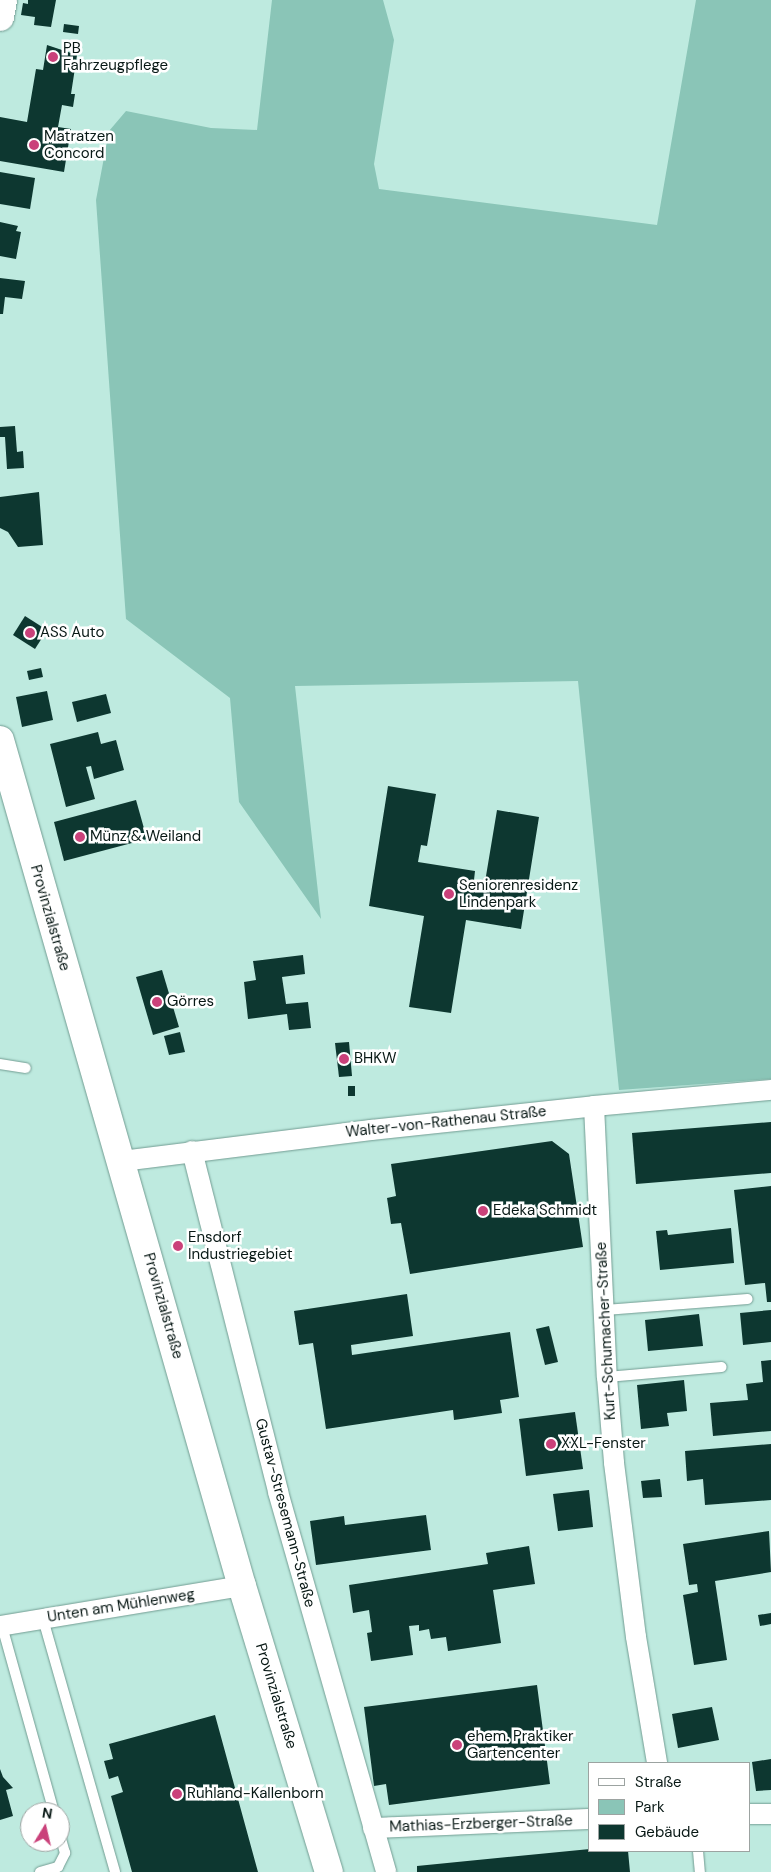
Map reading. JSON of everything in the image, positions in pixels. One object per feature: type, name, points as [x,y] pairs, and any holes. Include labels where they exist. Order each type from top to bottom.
[{"type":"main road","points":[[0,17],[3,0]]},
{"type":"main road","name":"Provinzialstraße","points":[[0,740],[122,1161],[242,1586],[329,1872]]},
{"type":"street","name":"Walter-von-Rathenau Straße","points":[[122,1161],[192,1151],[594,1106],[771,1090]]},
{"type":"street","name":"Kurt-Schumacher-Straße","points":[[594,1106],[607,1377],[623,1542],[657,1762]]},
{"type":"street","name":"Gustav-Stresemann-Straße","points":[[192,1151],[278,1492],[386,1872]]},
{"type":"street","name":"Unten am Mühlenweg","points":[[1,1626],[242,1586]]},
{"type":"street","points":[[751,1814],[771,1814]]},
{"type":"street","name":"Mathias-Erzberger-Straße","points":[[373,1828],[588,1819]]},
{"type":"lane","points":[[0,1064],[26,1068]]},
{"type":"lane","points":[[605,1310],[748,1299]]},
{"type":"lane","points":[[607,1377],[722,1367]]},
{"type":"lane","points":[[43,1619],[115,1872]]},
{"type":"lane","points":[[1,1626],[51,1802]]},
{"type":"lane","points":[[40,1872],[58,1867],[65,1852]]},
{"type":"lane","points":[[698,1852],[700,1872]]},
{"type":"green space","points":[[272,0],[383,0],[394,40],[374,164],[379,189],[657,225],[696,0],[771,0],[771,1079],[619,1090],[578,681],[295,686],[321,919],[239,802],[230,698],[126,619],[96,200],[109,131],[126,111],[211,128],[257,130]]},
{"type":"building","points":[[28,0],[56,0],[51,27],[34,25],[35,17],[21,15],[23,3],[28,4]]},
{"type":"building","points":[[64,24],[79,26],[78,34],[63,32]]},
{"type":"building","points":[[47,45],[77,55],[71,94],[75,94],[73,107],[62,105],[58,127],[71,129],[64,172],[0,161],[0,117],[27,122],[36,69],[43,70]]},
{"type":"building","points":[[0,172],[35,178],[30,209],[0,204]]},
{"type":"building","points":[[0,222],[18,226],[16,231],[21,232],[16,259],[0,256]]},
{"type":"building","points":[[0,278],[25,281],[22,299],[5,297],[3,314],[0,314]]},
{"type":"building","points":[[15,426],[17,452],[23,451],[24,468],[7,469],[5,437],[0,437],[0,427]]},
{"type":"building","points":[[39,492],[43,545],[18,547],[8,532],[0,528],[0,497]]},
{"type":"building","name":"ASS Auto","points":[[25,616],[47,630],[35,649],[13,635]]},
{"type":"building","points":[[41,668],[43,677],[29,680],[27,671]]},
{"type":"building","points":[[47,691],[53,720],[22,727],[16,697]]},
{"type":"building","points":[[106,694],[111,713],[77,722],[72,702]]},
{"type":"building","points":[[98,732],[101,744],[116,740],[124,770],[94,779],[91,766],[86,767],[95,799],[66,807],[50,744]]},
{"type":"building","name":"Seniorenresidenz Lindenpark","points":[[388,786],[436,794],[427,846],[421,845],[418,862],[475,871],[474,880],[485,882],[497,810],[539,817],[521,929],[466,920],[451,1013],[409,1007],[424,916],[369,906]]},
{"type":"building","points":[[136,800],[147,839],[64,861],[54,822]]},
{"type":"building","points":[[303,955],[305,974],[282,977],[286,1004],[308,1002],[311,1028],[289,1030],[287,1014],[248,1019],[244,982],[256,980],[253,961]]},
{"type":"building","name":"Görres","points":[[162,970],[179,1027],[153,1035],[136,977]]},
{"type":"building","points":[[180,1032],[185,1052],[169,1055],[164,1036]]},
{"type":"building","name":"BHKW","points":[[349,1042],[352,1076],[339,1077],[335,1043]]},
{"type":"building","points":[[348,1086],[355,1086],[355,1096],[348,1096]]},
{"type":"building","points":[[771,1122],[771,1173],[636,1184],[632,1133]]},
{"type":"building","name":"Edeka Schmidt","points":[[552,1141],[569,1154],[583,1247],[410,1274],[401,1223],[391,1224],[387,1198],[396,1196],[391,1164]]},
{"type":"building","points":[[771,1186],[771,1302],[767,1302],[765,1283],[745,1285],[734,1190]]},
{"type":"building","points":[[731,1228],[734,1263],[660,1270],[656,1231],[667,1230],[668,1235]]},
{"type":"building","points":[[407,1294],[413,1336],[351,1345],[352,1355],[510,1332],[519,1397],[500,1400],[502,1413],[454,1420],[453,1410],[326,1429],[313,1343],[299,1345],[294,1311]]},
{"type":"building","points":[[771,1310],[771,1342],[743,1345],[740,1313]]},
{"type":"building","points":[[699,1314],[703,1346],[648,1351],[645,1320]]},
{"type":"building","points":[[549,1326],[558,1362],[545,1365],[536,1329]]},
{"type":"building","points":[[771,1360],[771,1431],[713,1436],[710,1403],[748,1400],[746,1384],[763,1382],[761,1361]]},
{"type":"building","points":[[684,1380],[687,1411],[667,1413],[669,1426],[641,1429],[637,1385]]},
{"type":"building","name":"XXL-Fenster","points":[[575,1412],[583,1469],[526,1476],[519,1419]]},
{"type":"building","points":[[771,1444],[771,1500],[705,1505],[703,1479],[687,1481],[685,1451]]},
{"type":"building","points":[[660,1479],[662,1497],[643,1498],[641,1481]]},
{"type":"building","points":[[589,1490],[593,1527],[558,1531],[553,1494]]},
{"type":"building","points":[[426,1515],[431,1550],[316,1565],[310,1521],[344,1516],[345,1525]]},
{"type":"building","points":[[769,1531],[771,1572],[715,1581],[727,1660],[694,1665],[683,1595],[698,1592],[697,1584],[689,1585],[683,1544]]},
{"type":"building","points":[[529,1546],[535,1584],[493,1590],[501,1643],[448,1651],[446,1637],[431,1639],[429,1629],[419,1631],[419,1625],[409,1626],[413,1655],[371,1661],[367,1633],[372,1632],[369,1610],[353,1613],[349,1585],[488,1564],[486,1553]]},
{"type":"building","points":[[771,1613],[771,1624],[760,1626],[758,1615]]},
{"type":"building","name":"ehem. Praktiker Gartencenter","points":[[537,1685],[550,1784],[389,1805],[386,1784],[374,1786],[364,1707]]},
{"type":"building","points":[[712,1707],[719,1740],[678,1748],[672,1714]]},
{"type":"building","name":"Ruhland-Kallenborn","points":[[215,1715],[258,1872],[132,1872],[111,1796],[123,1792],[118,1776],[109,1779],[104,1761],[113,1759],[109,1744]]},
{"type":"building","points":[[771,1759],[771,1790],[756,1791],[752,1762]]},
{"type":"building","points":[[0,1769],[3,1777],[13,1788],[6,1790],[13,1816],[0,1820]]},
{"type":"building","points":[[588,1849],[588,1852],[628,1852],[630,1872],[417,1872],[417,1866]]},
{"type":"place","name":"PB Fahrzeugpflege","points":[[53,57]]},
{"type":"place","name":"Matratzen Concord","points":[[34,145]]},
{"type":"place","name":"ASS Auto","points":[[30,633]]},
{"type":"place","name":"Münz & Weiland","points":[[80,837]]},
{"type":"place","name":"Seniorenresidenz Lindenpark","points":[[449,894]]},
{"type":"place","name":"Görres","points":[[157,1002]]},
{"type":"place","name":"BHKW","points":[[344,1059]]},
{"type":"place","name":"Edeka Schmidt","points":[[483,1211]]},
{"type":"place","name":"Ensdorf Industriegebiet","points":[[178,1246]]},
{"type":"place","name":"XXL-Fenster","points":[[551,1444]]},
{"type":"place","name":"ehem. Praktiker Gartencenter","points":[[457,1745]]},
{"type":"place","name":"Ruhland-Kallenborn","points":[[177,1794]]}]
